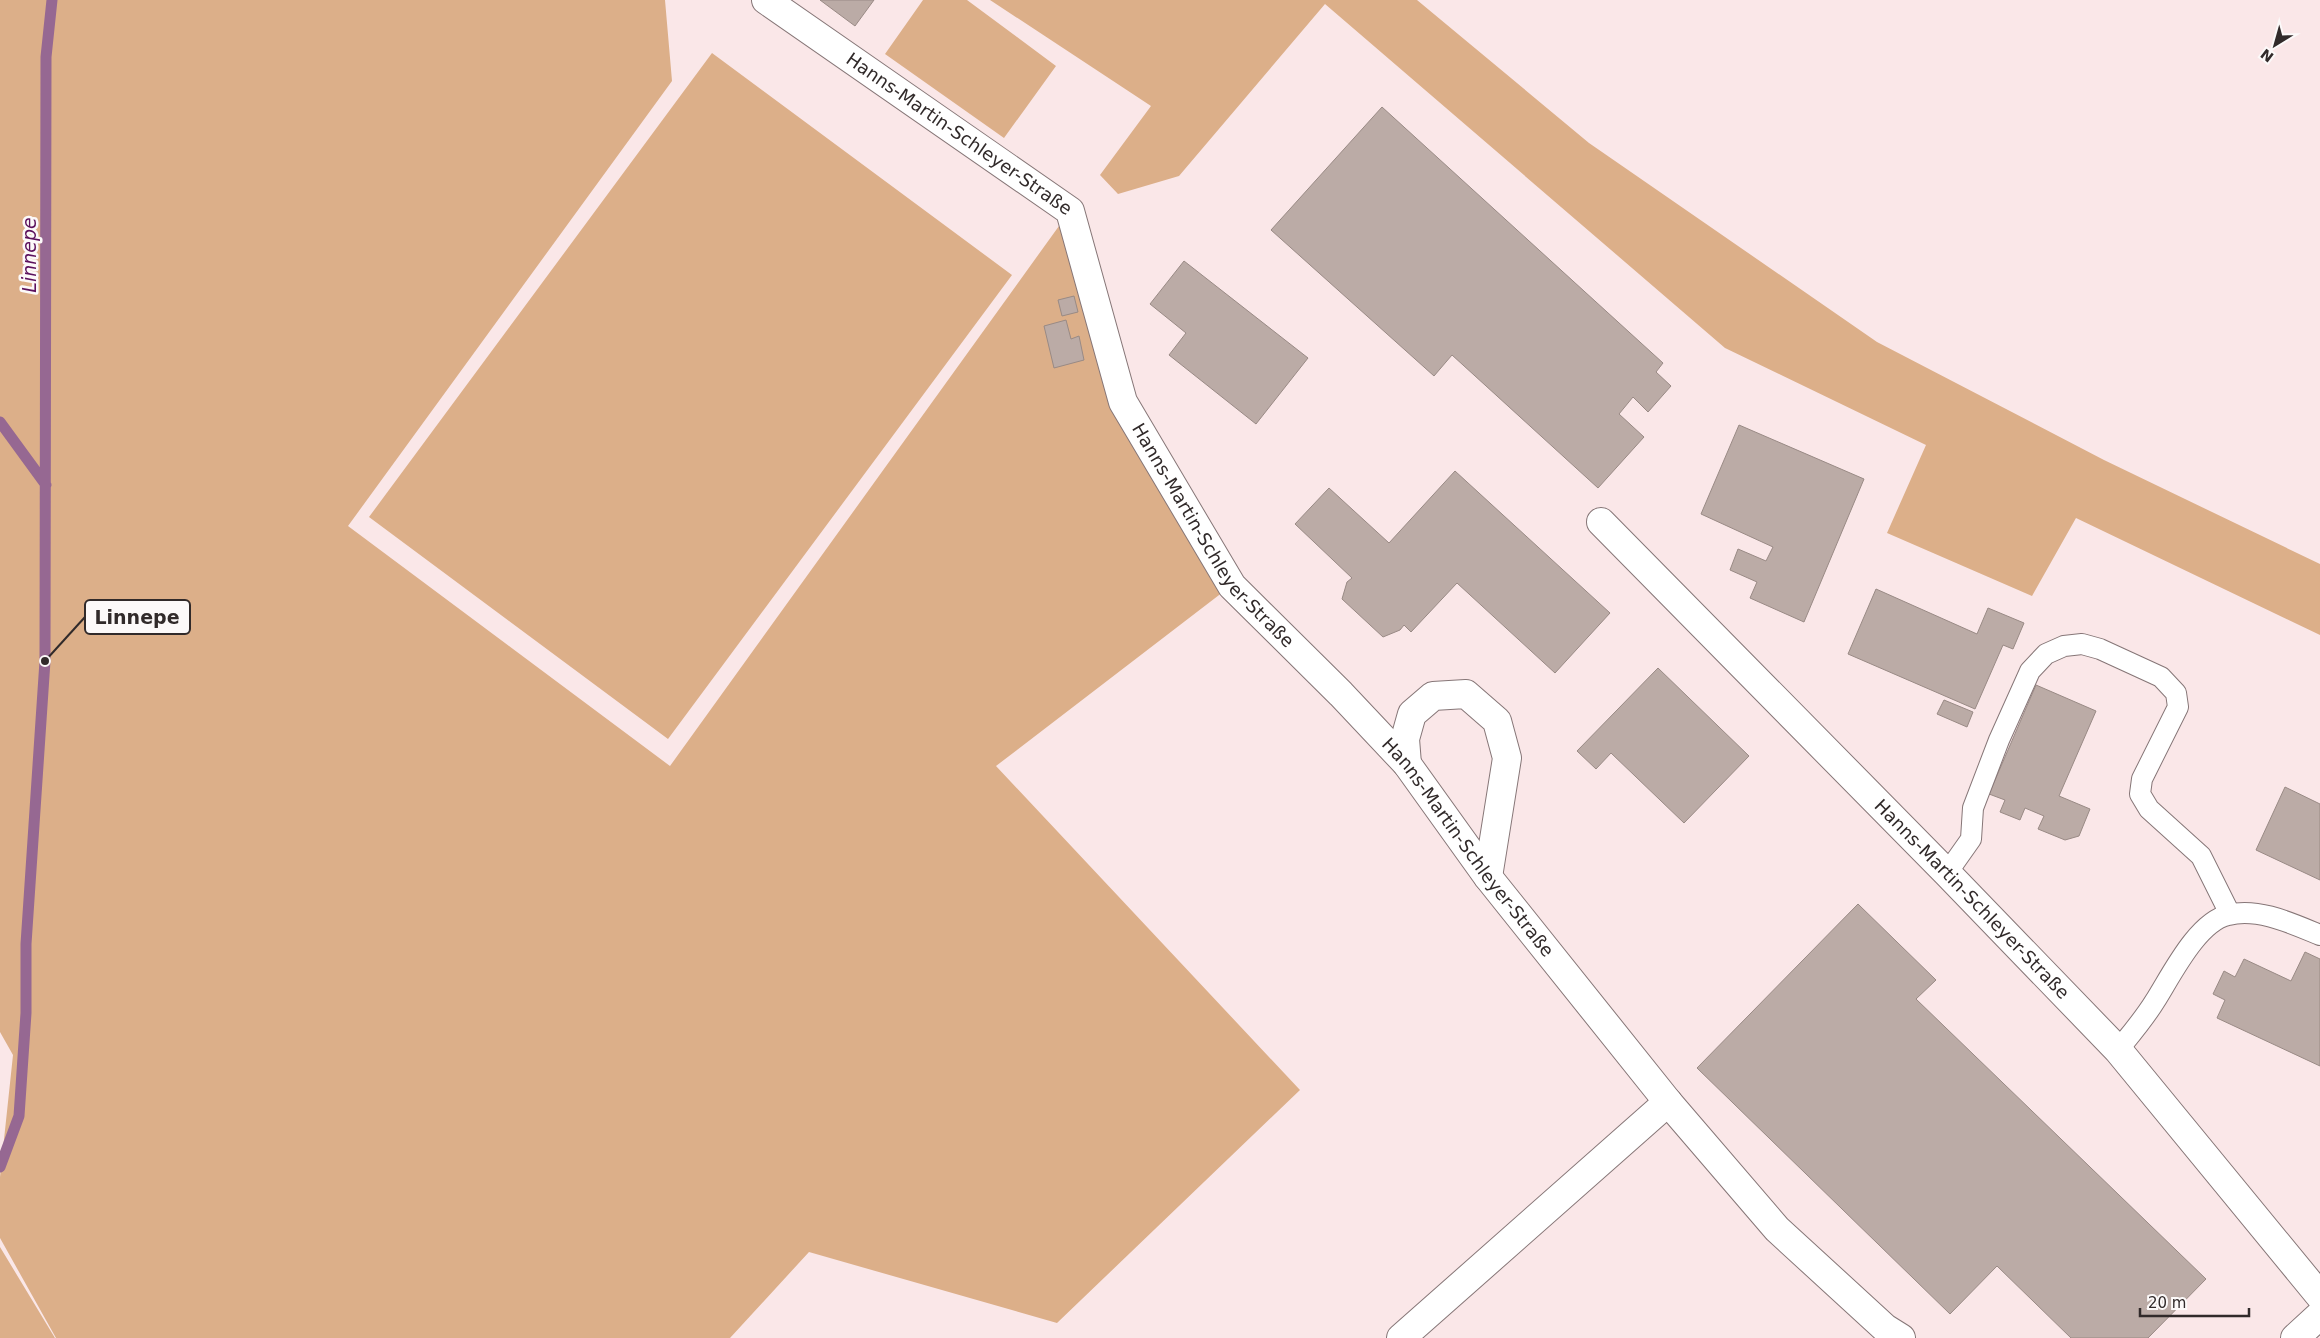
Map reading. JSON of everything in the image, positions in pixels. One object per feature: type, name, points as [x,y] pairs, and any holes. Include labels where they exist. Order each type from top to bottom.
[{"type":"street","name":"Hanns-Martin-Schleyer-Straße","points":[[766,0],[1070,211],[1123,402],[1232,586],[1341,694],[1407,764],[1488,877],[1668,1102],[1777,1230],[1885,1328],[1901,1338]]},
{"type":"street","name":"Hanns-Martin-Schleyer-Straße","points":[[1602,522],[2118,1050],[2320,1296]]},
{"type":"street","points":[[1407,764],[1405,739],[1412,714],[1433,696],[1466,694],[1496,721],[1507,758],[1488,877]]},
{"type":"street","points":[[1400,1338],[1668,1102]]},
{"type":"street","points":[[2295,1338],[2320,1315]]},
{"type":"lane","points":[[1947,873],[1972,839],[1973,808],[1999,740],[2030,671],[2046,654],[2064,646],[2082,644],[2100,648],[2161,677],[2176,693],[2178,707],[2142,779],[2140,794],[2149,809],[2201,856],[2230,914]]},
{"type":"lane","points":[[2118,1050],[2139,1024],[2177,965],[2207,927],[2218,918],[2230,914],[2251,913],[2283,920],[2320,935]]},
{"type":"shaded area","points":[[0,0],[665,0],[672,81],[348,526],[670,766],[1059,226],[1074,247],[1090,319],[1223,592],[996,766],[1300,1090],[1057,1323],[809,1252],[730,1338],[56,1338],[0,1238],[0,1177],[13,1055],[0,1032]]},
{"type":"shaded area","points":[[923,0],[967,0],[1056,66],[1004,138],[885,54]]},
{"type":"shaded area","points":[[990,0],[1417,0],[1589,143],[1877,342],[2104,460],[2320,564],[2320,635],[2076,518],[2032,596],[1887,533],[1926,445],[1725,348],[1325,4],[1179,176],[1118,194],[1100,175],[1151,106]]},
{"type":"shaded area","points":[[712,53],[1012,275],[668,739],[369,517]]},
{"type":"shaded area","points":[[0,1247],[55,1338],[0,1338]]},
{"type":"building","points":[[820,0],[874,0],[855,26]]},
{"type":"building","points":[[1382,107],[1663,363],[1656,372],[1671,386],[1648,412],[1633,397],[1619,414],[1644,437],[1598,488],[1452,355],[1434,376],[1271,230]]},
{"type":"building","points":[[1184,261],[1308,358],[1256,424],[1169,355],[1186,333],[1150,304]]},
{"type":"building","points":[[1074,296],[1078,312],[1062,316],[1058,300]]},
{"type":"building","points":[[1066,320],[1071,339],[1079,336],[1084,360],[1054,368],[1044,326]]},
{"type":"building","points":[[1739,425],[1864,479],[1804,622],[1750,598],[1757,582],[1730,570],[1738,549],[1766,561],[1773,547],[1701,514]]},
{"type":"building","points":[[1455,471],[1610,613],[1555,673],[1457,583],[1411,632],[1404,625],[1400,630],[1383,637],[1342,599],[1347,582],[1352,578],[1295,524],[1329,488],[1389,543]]},
{"type":"building","points":[[1876,589],[1977,634],[1988,608],[2024,623],[2013,649],[2003,645],[1975,709],[1848,654]]},
{"type":"building","points":[[1658,668],[1749,756],[1684,823],[1611,753],[1596,769],[1577,751]]},
{"type":"building","points":[[2036,685],[2096,711],[2059,796],[2090,809],[2079,836],[2065,840],[2038,829],[2044,816],[2025,808],[2020,820],[2000,812],[2005,800],[1989,794]]},
{"type":"building","points":[[1944,700],[1973,712],[1967,727],[1937,714]]},
{"type":"building","points":[[2285,787],[2320,804],[2320,880],[2256,850]]},
{"type":"building","points":[[1858,904],[1936,980],[1916,999],[2206,1279],[2148,1338],[2071,1338],[1997,1266],[1950,1314],[1697,1068]]},
{"type":"building","points":[[2305,952],[2320,959],[2320,1066],[2217,1018],[2225,1000],[2213,994],[2224,971],[2235,977],[2244,959],[2291,981]]},
{"type":"waterway","name":"Linnepe","points":[[0,1167],[19,1116],[26,1013],[26,944],[45,661],[46,57],[52,0]]},
{"type":"waterway","points":[[0,422],[46,485]]},
{"type":"place","name":"Linnepe","points":[[45,661]]}]
